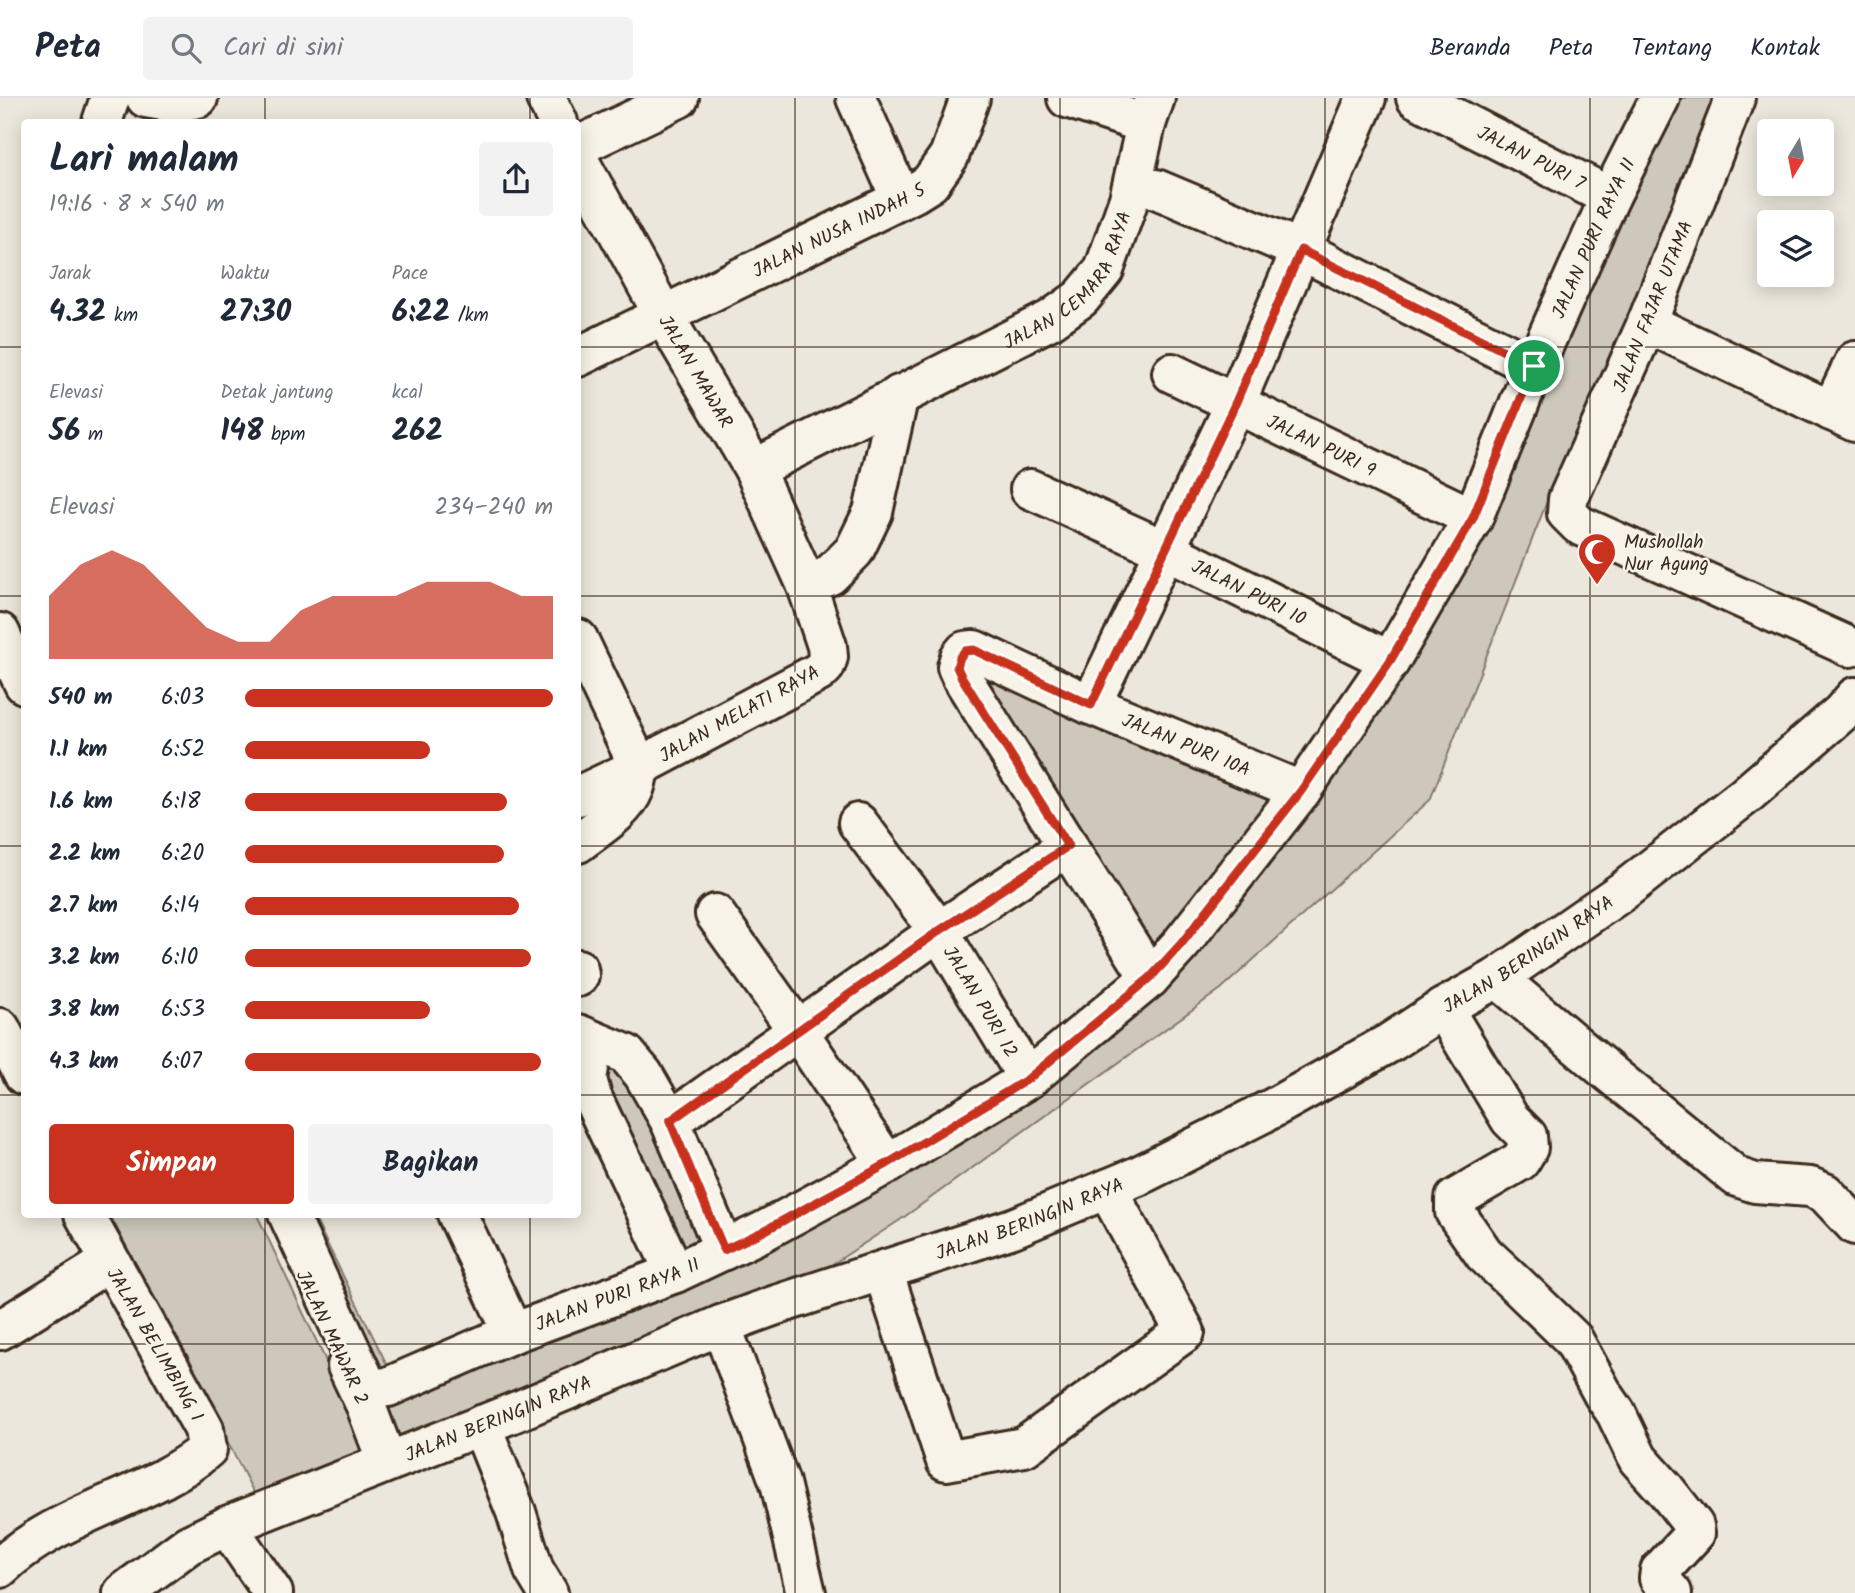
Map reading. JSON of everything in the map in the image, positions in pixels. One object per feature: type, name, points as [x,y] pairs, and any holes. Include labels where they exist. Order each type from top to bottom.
[{"type":"street","points":[[103,119],[110,98]]},
{"type":"street","points":[[146,98],[175,103],[198,98]]},
{"type":"street","points":[[546,98],[556,119]]},
{"type":"street","points":[[581,145],[679,98]]},
{"type":"street","points":[[856,98],[901,199]]},
{"type":"street","name":"JALAN NUSA INDAH 5","points":[[664,316],[930,183],[949,156],[970,98]]},
{"type":"street","points":[[1067,98],[1151,111]]},
{"type":"street","points":[[1091,705],[1236,402],[1367,98]]},
{"type":"street","name":"JALAN PURI 7","points":[[1416,98],[1610,197]]},
{"type":"street","name":"JALAN PURI RAYA II","points":[[290,1218],[366,1382],[375,1388],[388,1387],[513,1333],[675,1273],[762,1232],[887,1164],[1028,1079],[1150,978],[1181,944],[1301,791],[1390,661],[1473,518],[1534,366],[1610,197],[1660,98]]},
{"type":"street","name":"JALAN FAJAR UTAMA","points":[[1735,98],[1647,323],[1568,499],[1567,513],[1579,525],[1850,647]]},
{"type":"street","name":"JALAN CEMARA RAYA","points":[[754,469],[1050,320],[1082,298],[1104,270],[1129,199],[1151,111]]},
{"type":"street","name":"JALAN MAWAR","points":[[581,164],[664,316],[754,469],[807,586]]},
{"type":"street","points":[[1156,189],[1301,250],[1534,366]]},
{"type":"street","points":[[581,356],[664,316]]},
{"type":"street","points":[[1647,323],[1843,417],[1855,361]]},
{"type":"street","name":"JALAN PURI 9","points":[[1172,373],[1473,518]]},
{"type":"street","points":[[807,586],[830,575],[854,551],[873,512],[899,395]]},
{"type":"street","name":"JALAN PURI 10","points":[[1030,489],[1165,550],[1390,661]]},
{"type":"street","name":"JALAN MELATI RAYA","points":[[581,795],[819,672],[825,666],[828,646],[807,586]]},
{"type":"street","points":[[10,635],[21,674]]},
{"type":"street","points":[[581,645],[639,766],[634,789],[627,802],[581,841]]},
{"type":"street","name":"JALAN PURI 10A","points":[[1068,846],[961,676],[957,667],[965,651],[974,650],[1091,705],[1301,791]]},
{"type":"street","name":"JALAN BERINGIN RAYA","points":[[123,1593],[188,1545],[227,1526],[481,1425],[721,1325],[1013,1228],[1138,1175],[1273,1108],[1391,1042],[1443,1008],[1497,978],[1623,891],[1736,803],[1841,713],[1855,697]]},
{"type":"street","name":"JALAN PURI 12","points":[[858,823],[939,931],[1028,1079]]},
{"type":"street","points":[[670,1121],[939,931],[1068,846],[1150,978]]},
{"type":"street","points":[[715,914],[887,1164]]},
{"type":"street","points":[[1497,978],[1737,1177],[1755,1184],[1810,1187],[1825,1193],[1855,1225]]},
{"type":"street","points":[[1443,1008],[1510,1119],[1527,1136],[1528,1148],[1520,1161],[1455,1199],[1455,1212],[1484,1254],[1573,1339],[1616,1413],[1638,1459],[1694,1526],[1695,1533],[1660,1571],[1659,1578],[1672,1593]]},
{"type":"street","points":[[0,1028],[18,1087]]},
{"type":"street","points":[[675,1273],[592,1097],[587,1079],[590,1062],[588,1039],[626,1054],[643,1074],[670,1121],[724,1250]]},
{"type":"street","points":[[883,1271],[946,1461],[1024,1447],[1185,1332],[1107,1189]]},
{"type":"street","name":"JALAN BELIMBING 1","points":[[0,1568],[51,1531],[139,1491],[193,1462],[207,1449],[204,1429],[86,1218]]},
{"type":"street","name":"JALAN MAWAR 2","points":[[278,1218],[366,1406],[387,1462]]},
{"type":"street","points":[[459,1218],[513,1333]]},
{"type":"street","points":[[0,1330],[109,1262]]},
{"type":"street","points":[[721,1325],[780,1483],[806,1593]]},
{"type":"street","points":[[481,1425],[516,1512],[534,1570],[548,1593]]},
{"type":"street","points":[[227,1526],[272,1593]]},
{"type":"shaded area","points":[[1673,98],[1720,98],[1635,319],[1546,504],[1430,800],[1221,989],[900,1220],[802,1284],[393,1452],[372,1402],[1002,1111],[1310,797]]},
{"type":"shaded area","points":[[964,667],[1288,794],[1154,965]]},
{"type":"shaded area","points":[[624,1058],[720,1248],[678,1269],[594,1062]]},
{"type":"shaded area","points":[[112,1218],[258,1218],[367,1448],[254,1493]]},
{"type":"shaded area","points":[[293,1218],[314,1218],[393,1377],[371,1384]]},
{"type":"place","name":"Mushollah Nur Agung","points":[[1597,586]]},
{"type":"route","points":[[1301,250],[1534,366],[1473,518],[1390,661],[1301,791],[1181,944],[1150,978],[1028,1079],[887,1164],[724,1250],[670,1121],[939,931],[1068,846],[961,676],[957,667],[960,657],[965,651],[974,650],[1091,705],[1236,402],[1301,250]]}]
